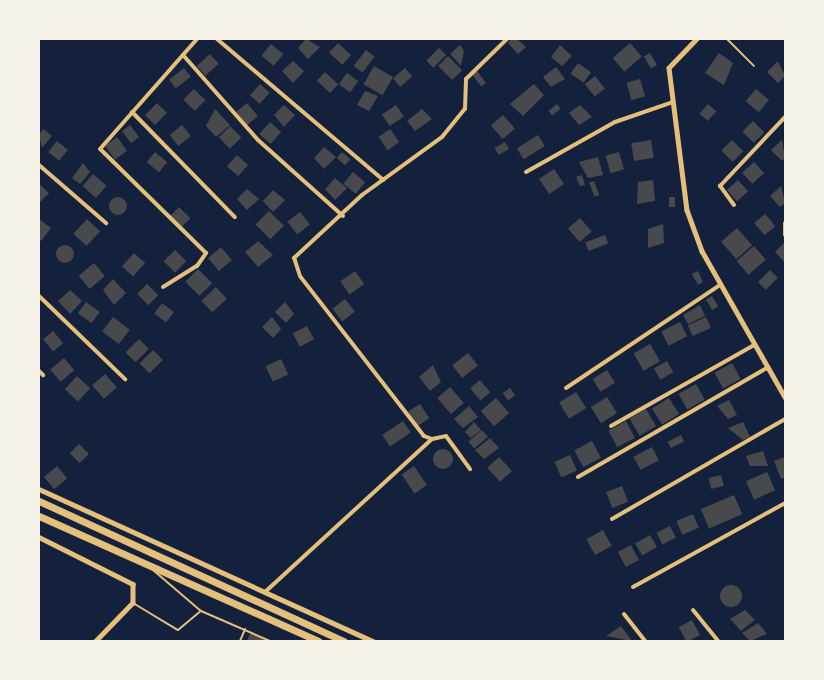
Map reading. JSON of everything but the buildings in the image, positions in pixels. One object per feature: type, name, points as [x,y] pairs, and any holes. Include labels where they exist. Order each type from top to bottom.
[{"type":"highway","points":[[39,501],[344,641]]},
{"type":"highway","points":[[39,516],[318,641]]},
{"type":"street","points":[[163,287],[206,255],[101,153],[132,112],[197,39]]},
{"type":"street","points":[[217,39],[383,180]]},
{"type":"street","points":[[432,439],[424,436],[293,265],[297,254],[383,180],[426,152],[460,117],[466,79],[507,39]]},
{"type":"street","points":[[697,39],[671,62],[673,102],[691,224],[720,285],[785,397]]},
{"type":"street","points":[[183,56],[258,140],[343,216]]},
{"type":"street","points":[[526,172],[615,122],[673,102]]},
{"type":"street","points":[[132,112],[235,217]]},
{"type":"street","points":[[734,205],[720,186],[785,117]]},
{"type":"street","points":[[39,165],[106,223]]},
{"type":"street","points":[[785,223],[785,235]]},
{"type":"street","points":[[566,388],[720,285]]},
{"type":"street","points":[[39,296],[125,379]]},
{"type":"street","points":[[611,426],[754,345]]},
{"type":"street","points":[[578,477],[767,368]]},
{"type":"street","points":[[612,519],[785,418]]},
{"type":"street","points":[[265,592],[432,439],[446,436],[470,469]]},
{"type":"street","points":[[39,489],[373,641]]},
{"type":"street","points":[[633,587],[785,503]]},
{"type":"street","points":[[39,537],[129,579],[136,589],[133,603],[96,641]]},
{"type":"street","points":[[693,610],[718,641]]},
{"type":"street","points":[[624,614],[645,641]]},
{"type":"lane","points":[[727,39],[754,66]]},
{"type":"lane","points":[[151,566],[187,601],[201,611],[275,641]]},
{"type":"lane","points":[[133,603],[178,630],[201,611]]},
{"type":"lane","points":[[240,641],[245,629]]}]
